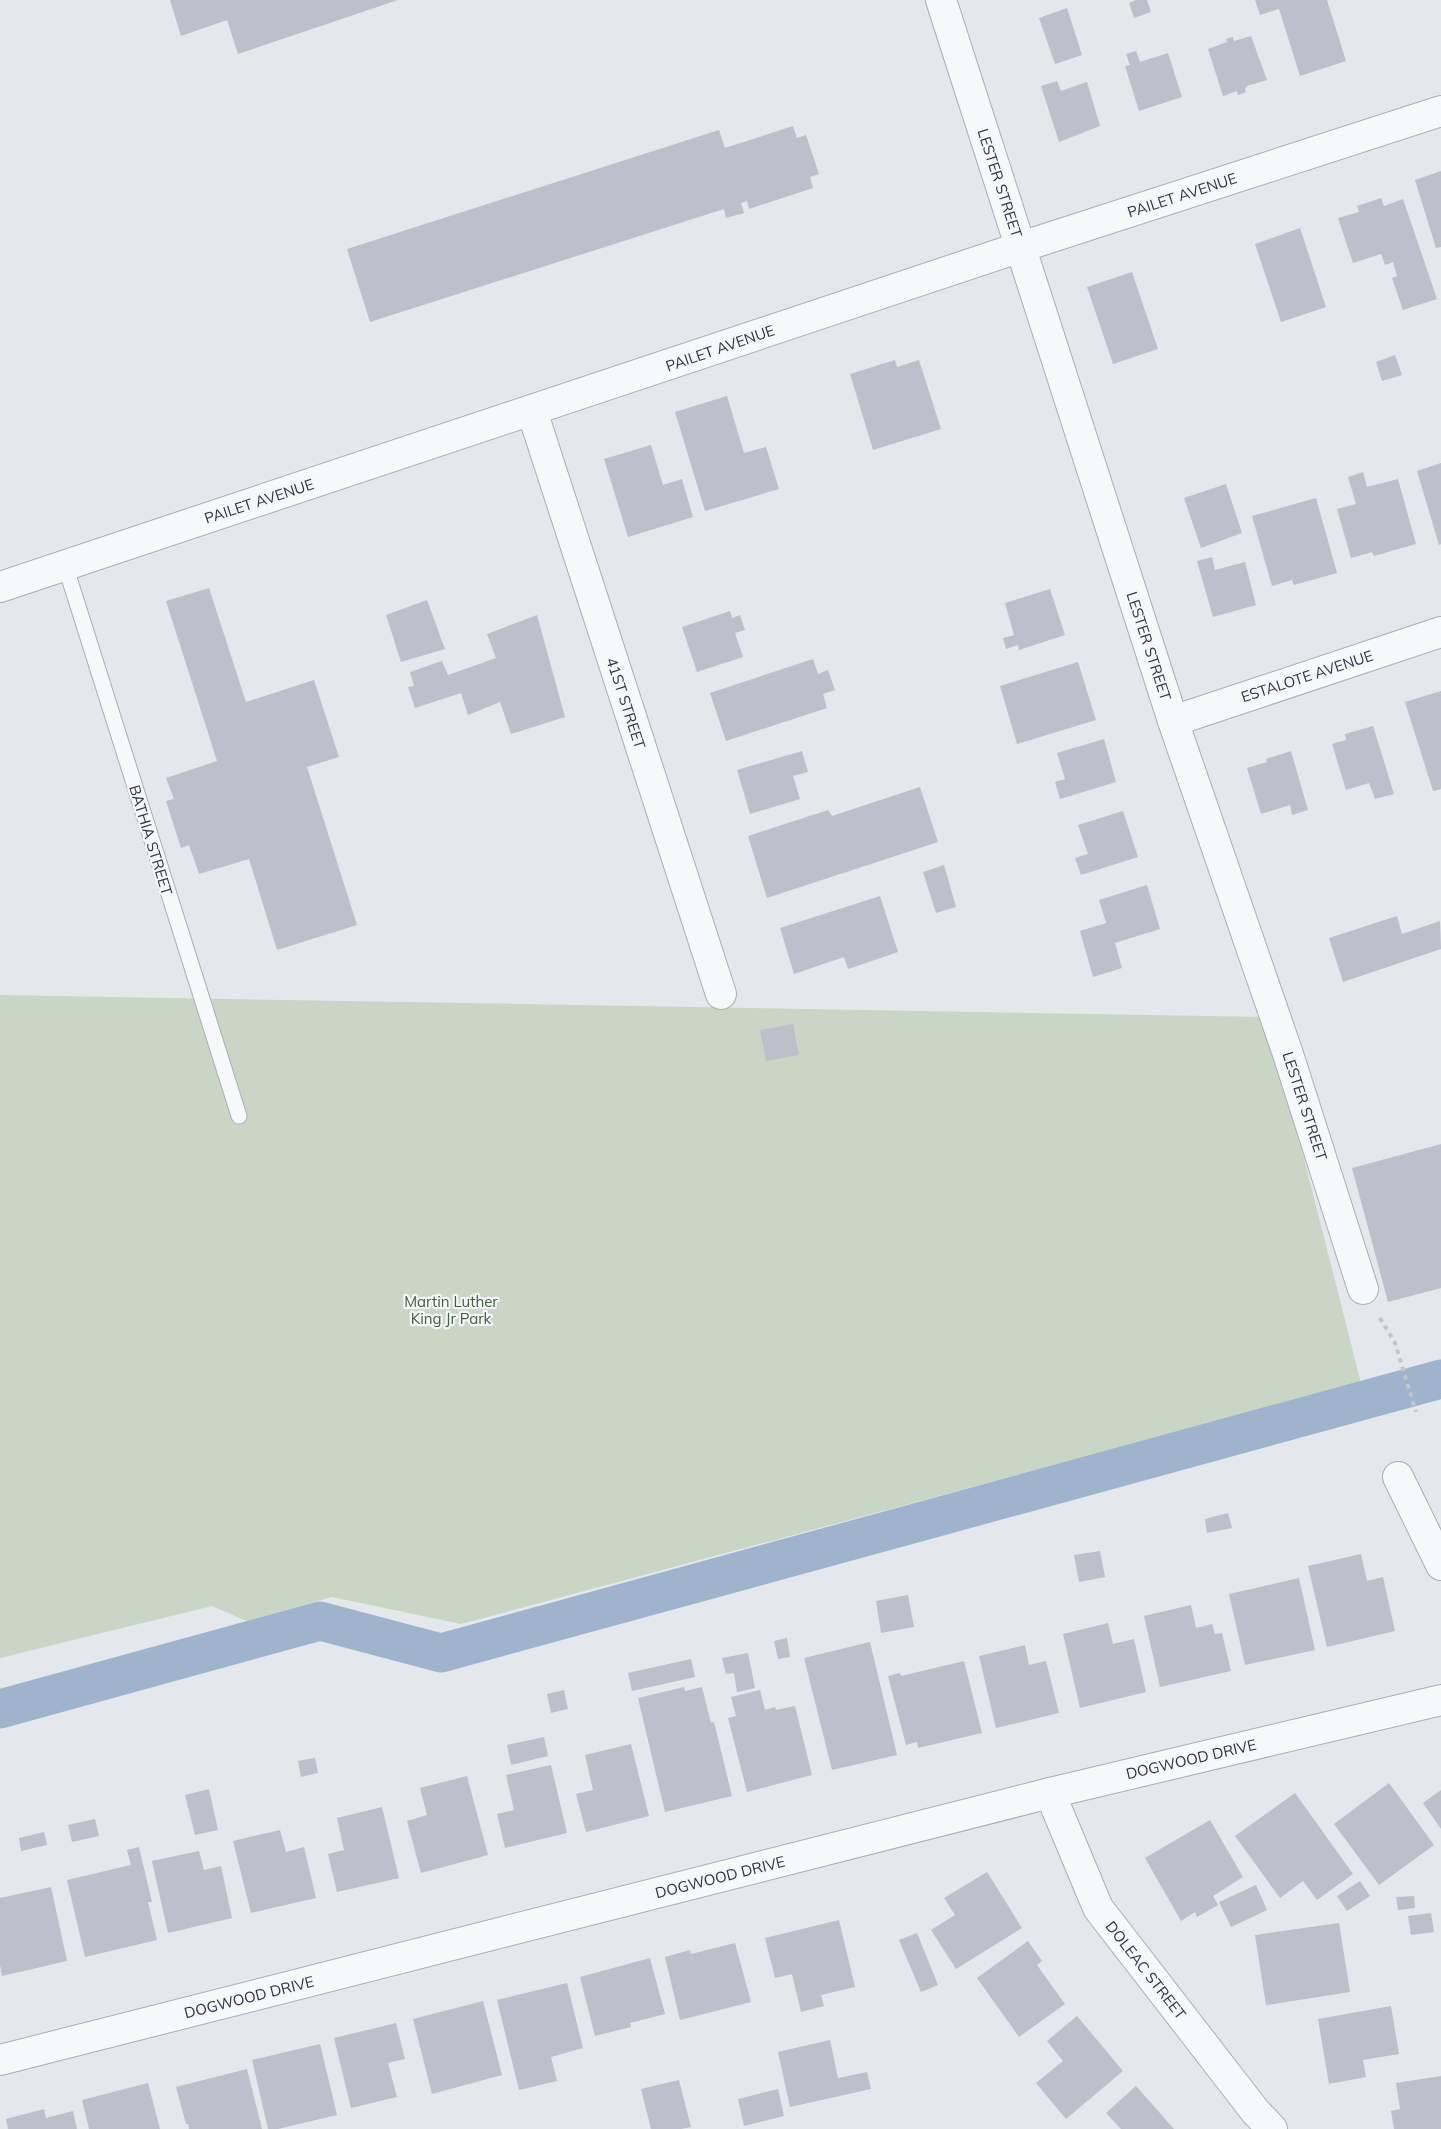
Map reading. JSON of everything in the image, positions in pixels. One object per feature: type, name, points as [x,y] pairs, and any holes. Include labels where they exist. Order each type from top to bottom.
[{"type":"street","name":"LESTER STREET","points":[[941,0],[1173,721],[1288,1054],[1363,1289]]},
{"type":"street","name":"PAILET AVENUE","points":[[0,586],[1021,247],[1441,111]]},
{"type":"street","name":"41ST STREET","points":[[532,411],[721,994]]},
{"type":"street","name":"ESTALOTE AVENUE","points":[[1173,721],[1441,632]]},
{"type":"street","points":[[1398,1477],[1441,1565]]},
{"type":"street","name":"DOGWOOD DRIVE","points":[[0,2061],[1050,1793],[1441,1700]]},
{"type":"street","name":"DOLEAC STREET","points":[[1050,1793],[1098,1908],[1255,2111],[1272,2129]]},
{"type":"lane","name":"BATHIA STREET","points":[[65,565],[239,1116]]},
{"type":"path","points":[[1395,1343],[1416,1412]]},
{"type":"green space","name":"Martin Luther King Jr Park","points":[[0,995],[1268,1017],[1361,1383],[461,1624],[332,1597],[247,1621],[212,1606],[0,1658]]},
{"type":"building","points":[[170,0],[398,0],[238,54],[227,20],[181,36]]},
{"type":"building","points":[[1136,0],[1147,0],[1151,12],[1134,18],[1129,3]]},
{"type":"building","points":[[1255,0],[1327,0],[1346,61],[1300,76],[1279,9],[1260,15]]},
{"type":"building","points":[[1067,8],[1082,55],[1055,64],[1039,18]]},
{"type":"building","points":[[1251,36],[1267,80],[1247,86],[1246,92],[1238,95],[1237,91],[1223,96],[1208,49],[1227,42],[1226,39],[1233,37],[1234,41]]},
{"type":"building","points":[[1136,51],[1140,62],[1168,53],[1182,97],[1139,111],[1125,66],[1130,65],[1126,54]]},
{"type":"building","points":[[1057,81],[1061,91],[1087,82],[1100,126],[1059,142],[1041,86]]},
{"type":"building","points":[[793,126],[797,138],[806,135],[819,174],[810,177],[813,188],[749,209],[747,201],[741,203],[744,213],[726,218],[724,209],[370,322],[347,249],[719,130],[725,148]]},
{"type":"building","points":[[1441,171],[1441,247],[1436,248],[1415,180]]},
{"type":"building","points":[[1381,198],[1384,206],[1403,199],[1437,299],[1403,310],[1392,278],[1397,276],[1393,262],[1385,265],[1381,254],[1353,263],[1338,218],[1359,212],[1357,206]]},
{"type":"building","points":[[1300,228],[1326,307],[1281,322],[1255,244]]},
{"type":"building","points":[[1132,272],[1158,349],[1113,364],[1087,287]]},
{"type":"building","points":[[1395,355],[1402,375],[1382,381],[1376,362]]},
{"type":"building","points":[[895,360],[897,367],[919,360],[941,429],[873,450],[850,374]]},
{"type":"building","points":[[727,396],[744,453],[766,447],[779,489],[705,511],[675,412]]},
{"type":"building","points":[[651,445],[663,485],[682,479],[693,517],[628,537],[604,459]]},
{"type":"building","points":[[1441,463],[1441,544],[1439,545],[1417,471]]},
{"type":"building","points":[[1363,472],[1367,487],[1398,479],[1416,544],[1374,556],[1372,552],[1351,558],[1337,509],[1356,504],[1348,477]]},
{"type":"building","points":[[1226,484],[1242,533],[1201,548],[1184,498]]},
{"type":"building","points":[[1316,498],[1337,573],[1294,585],[1292,580],[1272,586],[1252,516]]},
{"type":"building","points":[[1212,557],[1215,570],[1245,562],[1256,605],[1213,617],[1197,561]]},
{"type":"building","points":[[209,588],[246,702],[314,680],[339,757],[307,767],[357,925],[277,950],[249,859],[199,874],[189,845],[181,848],[166,801],[174,799],[166,778],[217,761],[166,601]]},
{"type":"building","points":[[1050,589],[1065,635],[1019,650],[1018,645],[1006,649],[1003,638],[1014,635],[1005,603]]},
{"type":"building","points":[[427,600],[445,649],[401,662],[386,615]]},
{"type":"building","points":[[730,611],[732,618],[740,615],[745,630],[735,633],[743,657],[697,672],[682,627]]},
{"type":"building","points":[[537,615],[565,717],[511,734],[500,702],[468,715],[461,693],[415,708],[408,687],[414,686],[410,672],[442,661],[448,675],[496,658],[487,634]]},
{"type":"building","points":[[813,659],[818,674],[828,670],[835,690],[823,694],[827,708],[726,741],[710,693]]},
{"type":"building","points":[[1078,662],[1096,720],[1017,744],[1000,686]]},
{"type":"building","points":[[1441,691],[1441,789],[1433,791],[1405,702]]},
{"type":"building","points":[[1373,726],[1394,794],[1375,799],[1369,783],[1346,790],[1332,744],[1346,740],[1345,734]]},
{"type":"building","points":[[1104,739],[1116,782],[1060,799],[1055,782],[1065,779],[1057,753]]},
{"type":"building","points":[[802,751],[808,772],[793,776],[800,799],[750,814],[737,770]]},
{"type":"building","points":[[1291,751],[1308,810],[1292,815],[1290,805],[1261,814],[1247,768]]},
{"type":"building","points":[[920,787],[938,842],[767,898],[748,836],[828,810],[832,816]]},
{"type":"building","points":[[1123,811],[1138,857],[1081,875],[1075,858],[1088,854],[1078,825]]},
{"type":"building","points":[[944,865],[956,907],[936,913],[923,872]]},
{"type":"building","points":[[1147,885],[1160,929],[1115,943],[1122,968],[1093,977],[1080,931],[1106,923],[1099,900]]},
{"type":"building","points":[[880,896],[898,952],[848,969],[844,957],[794,974],[780,928]]},
{"type":"building","points":[[1397,916],[1402,934],[1440,921],[1441,949],[1343,982],[1329,938]]},
{"type":"building","points":[[793,1024],[799,1055],[766,1061],[760,1030]]},
{"type":"building","points":[[1441,1144],[1441,1288],[1388,1302],[1352,1168]]},
{"type":"building","points":[[1228,1513],[1232,1528],[1207,1533],[1205,1519]]},
{"type":"building","points":[[1100,1551],[1105,1577],[1079,1582],[1074,1555]]},
{"type":"building","points":[[1361,1554],[1367,1581],[1383,1577],[1395,1631],[1327,1647],[1308,1566]]},
{"type":"building","points":[[1299,1578],[1315,1650],[1245,1665],[1229,1594]]},
{"type":"building","points":[[908,1595],[914,1627],[881,1633],[876,1601]]},
{"type":"building","points":[[1191,1605],[1196,1628],[1212,1624],[1215,1634],[1222,1633],[1231,1671],[1160,1687],[1144,1616]]},
{"type":"building","points":[[1108,1623],[1113,1644],[1134,1639],[1146,1692],[1080,1708],[1063,1634]]},
{"type":"building","points":[[787,1638],[790,1657],[778,1659],[774,1641]]},
{"type":"building","points":[[870,1642],[897,1755],[832,1770],[804,1658]]},
{"type":"building","points":[[1025,1645],[1029,1665],[1046,1661],[1059,1713],[996,1728],[979,1656]]},
{"type":"building","points":[[748,1653],[755,1688],[737,1692],[734,1673],[726,1674],[722,1658]]},
{"type":"building","points":[[691,1659],[695,1677],[632,1691],[628,1673]]},
{"type":"building","points":[[964,1661],[982,1733],[918,1748],[917,1742],[906,1745],[888,1676],[900,1673],[901,1676]]},
{"type":"building","points":[[684,1687],[685,1691],[702,1687],[711,1723],[714,1722],[732,1796],[665,1812],[638,1698]]},
{"type":"building","points":[[564,1690],[568,1709],[551,1713],[547,1694]]},
{"type":"building","points":[[760,1690],[765,1710],[795,1706],[812,1775],[747,1792],[728,1718],[736,1716],[731,1697]]},
{"type":"building","points":[[544,1737],[548,1756],[511,1765],[507,1745]]},
{"type":"building","points":[[631,1744],[649,1816],[586,1832],[576,1794],[593,1790],[585,1755]]},
{"type":"building","points":[[315,1758],[318,1773],[301,1777],[298,1761]]},
{"type":"building","points":[[551,1765],[567,1833],[505,1848],[497,1814],[514,1810],[506,1775]]},
{"type":"building","points":[[467,1776],[488,1855],[421,1873],[407,1821],[427,1815],[420,1788]]},
{"type":"building","points":[[1389,1783],[1434,1845],[1379,1885],[1334,1824]]},
{"type":"building","points":[[209,1789],[218,1830],[195,1835],[185,1795]]},
{"type":"building","points":[[1441,1790],[1441,1829],[1423,1803]]},
{"type":"building","points":[[1295,1793],[1353,1874],[1317,1900],[1303,1881],[1280,1898],[1235,1836]]},
{"type":"building","points":[[382,1807],[399,1878],[337,1892],[328,1854],[344,1850],[337,1818]]},
{"type":"building","points":[[95,1819],[99,1836],[72,1842],[68,1825]]},
{"type":"building","points":[[1210,1820],[1243,1877],[1213,1896],[1218,1905],[1197,1917],[1195,1912],[1181,1921],[1145,1858]]},
{"type":"building","points":[[280,1830],[286,1852],[304,1847],[316,1898],[251,1913],[233,1841]]},
{"type":"building","points":[[44,1832],[47,1845],[21,1851],[19,1838]]},
{"type":"building","points":[[139,1847],[152,1902],[148,1902],[157,1940],[85,1957],[67,1880],[131,1865],[127,1850]]},
{"type":"building","points":[[199,1851],[204,1870],[221,1866],[232,1918],[168,1933],[152,1861]]},
{"type":"building","points":[[987,1872],[1022,1928],[956,1969],[931,1930],[955,1915],[944,1898]]},
{"type":"building","points":[[1360,1881],[1370,1896],[1347,1911],[1337,1896]]},
{"type":"building","points":[[1256,1885],[1267,1910],[1231,1927],[1219,1902]]},
{"type":"building","points":[[51,1887],[67,1961],[2,1976],[0,1898]]},
{"type":"building","points":[[1414,1896],[1415,1908],[1398,1910],[1396,1897]]},
{"type":"building","points":[[1431,1913],[1434,1932],[1411,1935],[1408,1916]]},
{"type":"building","points":[[839,1920],[855,1987],[821,1995],[824,2006],[801,2012],[792,1974],[775,1978],[765,1938]]},
{"type":"building","points":[[1339,1923],[1350,1992],[1266,2005],[1255,1935]]},
{"type":"building","points":[[917,1933],[938,1985],[921,1992],[899,1940]]},
{"type":"building","points":[[1028,1941],[1042,1961],[1037,1965],[1065,2004],[1019,2037],[977,1978]]},
{"type":"building","points":[[735,1943],[751,2002],[680,2020],[665,1957],[690,1950],[691,1954]]},
{"type":"building","points":[[650,1958],[665,2014],[630,2023],[631,2027],[595,2036],[580,1977]]},
{"type":"building","points":[[567,1983],[583,2048],[551,2057],[557,2081],[519,2090],[497,2000]]},
{"type":"building","points":[[483,2001],[502,2075],[432,2094],[413,2019]]},
{"type":"building","points":[[1391,2006],[1399,2054],[1363,2060],[1366,2077],[1329,2084],[1318,2019]]},
{"type":"building","points":[[1077,2016],[1123,2071],[1066,2119],[1036,2083],[1063,2061],[1047,2041]]},
{"type":"building","points":[[396,2023],[405,2059],[388,2063],[397,2097],[351,2108],[334,2038]]},
{"type":"building","points":[[830,2040],[838,2078],[867,2072],[871,2089],[790,2107],[778,2052]]},
{"type":"building","points":[[320,2044],[337,2115],[278,2129],[268,2129],[252,2060]]},
{"type":"building","points":[[247,2069],[262,2129],[189,2129],[176,2087]]},
{"type":"building","points":[[1441,2076],[1441,2129],[1394,2129],[1391,2111],[1400,2109],[1396,2083]]},
{"type":"building","points":[[679,2080],[691,2127],[651,2129],[641,2089]]},
{"type":"building","points":[[148,2083],[160,2129],[89,2129],[82,2100]]},
{"type":"building","points":[[1136,2086],[1174,2129],[1121,2129],[1106,2113]]},
{"type":"building","points":[[778,2089],[784,2116],[744,2126],[738,2099]]},
{"type":"building","points":[[44,2109],[46,2118],[73,2111],[77,2129],[8,2129],[6,2119]]},
{"type":"waterway","points":[[0,1709],[320,1621],[441,1653],[1441,1379]]}]
